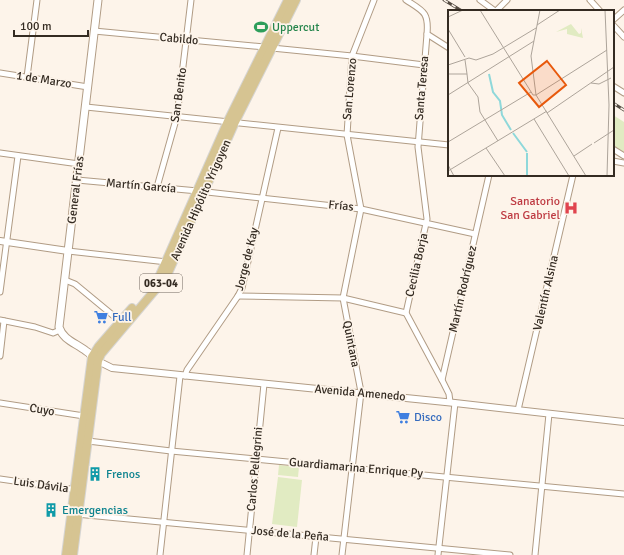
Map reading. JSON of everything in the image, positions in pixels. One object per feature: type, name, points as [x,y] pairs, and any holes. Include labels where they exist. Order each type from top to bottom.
[{"type":"main road","name":"General Frías","points":[[60,330],[59,323],[98,0]]},
{"type":"main road","name":"Avenida Hipólito Yrigoyen","points":[[66,555],[75,513],[78,490],[84,416],[99,346],[157,280],[167,262],[268,48],[288,0]]},
{"type":"main road","name":"Avenida Hipólito Yrigoyen","points":[[268,48],[296,0]]},
{"type":"main road","name":"Avenida Hipólito Yrigoyen","points":[[95,359],[101,354],[164,278],[171,266],[201,191]]},
{"type":"main road","points":[[60,330],[66,338],[85,350],[95,359]]},
{"type":"main road","name":"Avenida Hipólito Yrigoyen","points":[[78,490],[88,441],[95,374],[95,359]]},
{"type":"main road","name":"Avenida Hipólito Yrigoyen","points":[[73,555],[75,513]]},
{"type":"street","points":[[27,77],[37,0]]},
{"type":"street","name":"San Benito","points":[[157,187],[177,116],[191,0]]},
{"type":"street","name":"San Lorenzo","points":[[347,135],[352,56],[374,0]]},
{"type":"street","name":"Santa Teresa","points":[[406,0],[426,14],[428,20],[418,142]]},
{"type":"street","points":[[480,0],[495,10]]},
{"type":"street","points":[[497,10],[507,0]]},
{"type":"street","points":[[590,0],[599,10]]},
{"type":"street","points":[[614,19],[624,10]]},
{"type":"street","points":[[614,26],[624,37]]},
{"type":"street","name":"Cabildo","points":[[94,31],[352,56],[424,65]]},
{"type":"street","points":[[427,34],[448,47]]},
{"type":"street","name":"1 de Marzo","points":[[0,73],[88,87]]},
{"type":"street","points":[[614,87],[624,93]]},
{"type":"street","points":[[86,107],[448,145]]},
{"type":"street","name":"Jorge de Kay","points":[[160,555],[171,451],[182,376],[238,296],[242,288],[278,128]]},
{"type":"street","name":"Quintana","points":[[342,555],[361,394],[343,298],[361,208],[347,135]]},
{"type":"street","name":"Cecilia Borja","points":[[418,142],[427,223],[406,313],[442,380]]},
{"type":"street","points":[[614,150],[624,156]]},
{"type":"street","points":[[0,153],[79,164]]},
{"type":"street","points":[[0,292],[3,242],[18,156]]},
{"type":"street","points":[[614,161],[624,163]]},
{"type":"street","name":"Martín Rodríguez","points":[[442,380],[489,176]]},
{"type":"street","name":"Valentín Alsina","points":[[518,410],[538,331],[573,176]]},
{"type":"street","name":"Martín García","points":[[77,180],[201,191]]},
{"type":"street","name":"Frías","points":[[201,191],[361,208],[475,234]]},
{"type":"street","points":[[3,242],[167,262]]},
{"type":"street","points":[[65,280],[75,284],[121,322]]},
{"type":"street","points":[[238,296],[343,298],[406,313]]},
{"type":"street","points":[[0,356],[2,321],[35,327],[52,333],[60,330]]},
{"type":"street","name":"Avenida Amenedo","points":[[95,359],[112,368],[452,402],[624,422]]},
{"type":"street","points":[[438,555],[452,402],[442,380]]},
{"type":"street","name":"Carlos Pellegrini","points":[[247,555],[264,384]]},
{"type":"street","name":"Cuyo","points":[[0,403],[84,416]]},
{"type":"street","points":[[535,555],[549,414]]},
{"type":"street","name":"Guardiamarina Enrique Py","points":[[88,441],[171,451],[624,494]]},
{"type":"street","name":"Luis Dávila","points":[[0,478],[78,490]]},
{"type":"street","name":"José de la Peña","points":[[75,513],[510,555]]},
{"type":"street","points":[[314,555],[316,536]]},
{"type":"green space","points":[[614,116],[624,122],[624,152],[614,146]]},
{"type":"green space","points":[[279,465],[299,467],[298,477],[278,475]]},
{"type":"green space","points":[[278,477],[302,480],[297,527],[272,524]]},
{"type":"railway","points":[[444,0],[460,10]]},
{"type":"railway","points":[[614,104],[624,110]]},
{"type":"place","name":"Uppercut","points":[[261,27]]},
{"type":"place","name":"Sanatorio San Gabriel","points":[[571,208]]},
{"type":"place","name":"Full","points":[[101,317]]},
{"type":"place","name":"Disco","points":[[403,417]]},
{"type":"place","name":"Frenos","points":[[95,474]]},
{"type":"place","name":"Emergencias","points":[[51,510]]}]
